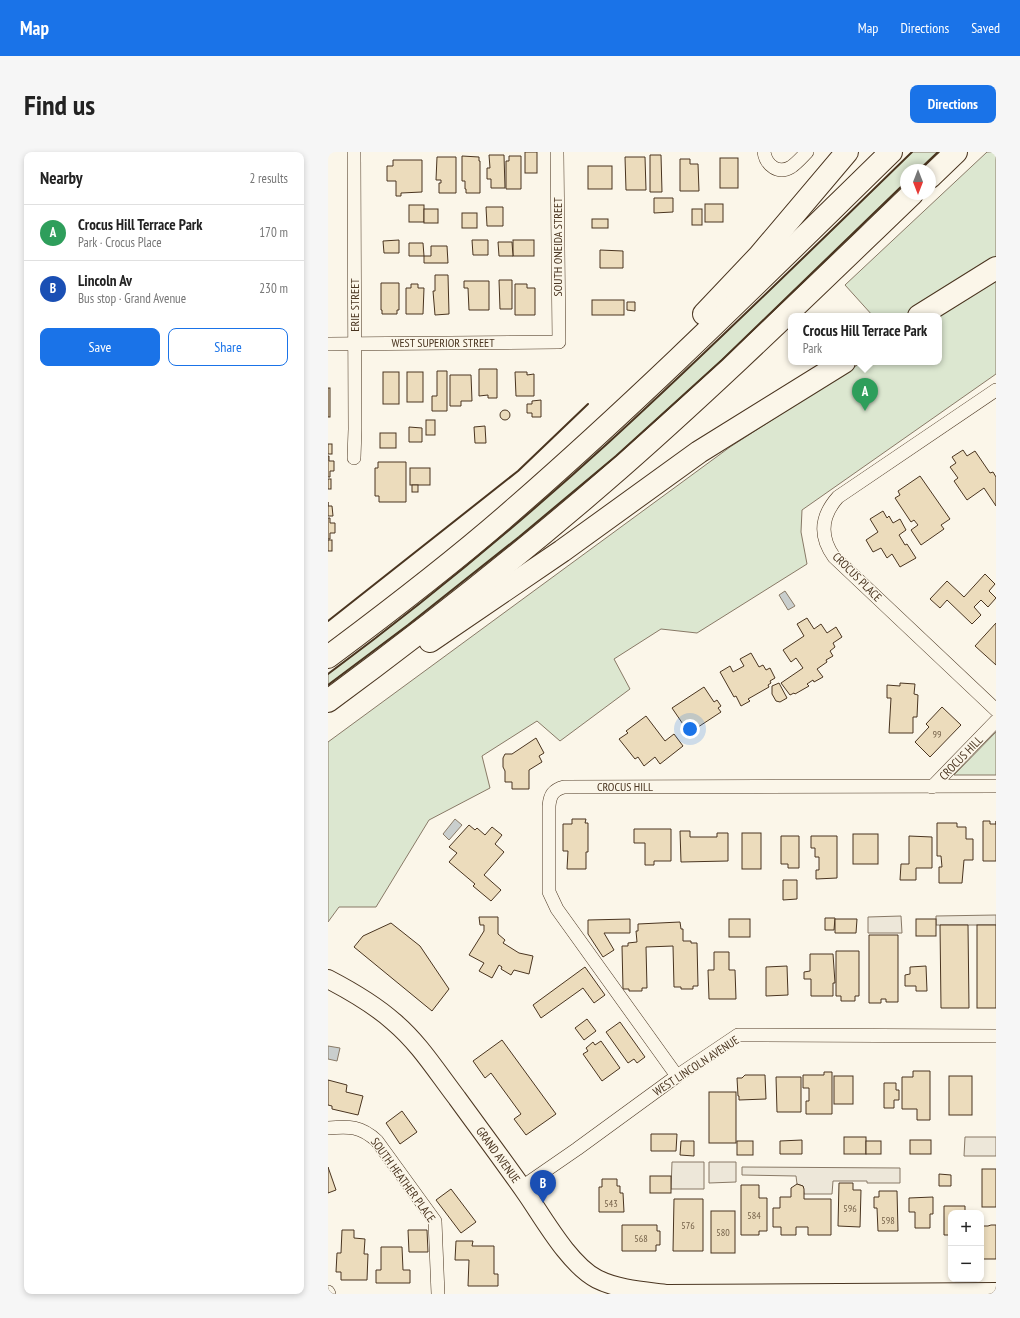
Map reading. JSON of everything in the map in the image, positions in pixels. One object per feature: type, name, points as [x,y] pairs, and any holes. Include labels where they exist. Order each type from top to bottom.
[{"type":"highway","points":[[643,394],[694,325],[759,256],[847,152]]},
{"type":"highway","points":[[328,657],[386,613],[512,511],[643,394],[891,152]]},
{"type":"highway","points":[[936,171],[956,152]]},
{"type":"highway","points":[[328,701],[410,640],[476,588],[605,481],[764,336],[906,200]]},
{"type":"highway","points":[[924,313],[996,268]]},
{"type":"highway","points":[[328,710],[562,551],[699,452],[839,365]]},
{"type":"main road","name":"GRAND AVENUE","points":[[328,979],[352,992],[378,1009],[395,1022],[417,1044],[522,1187],[568,1253],[596,1279],[618,1287],[639,1292],[668,1294],[996,1292]]},
{"type":"street","name":"ERIE STREET","points":[[354,152],[354,458]]},
{"type":"street","name":"SOUTH ONEIDA STREET","points":[[557,152],[559,342]]},
{"type":"street","points":[[764,152],[765,158],[769,165],[775,169],[784,170],[790,168],[807,152]]},
{"type":"street","name":"WEST SUPERIOR STREET","points":[[328,344],[559,342]]},
{"type":"street","name":"CROCUS PLACE","points":[[996,390],[838,497],[826,514],[824,524],[824,535],[827,545],[834,557],[996,710]]},
{"type":"street","name":"CROCUS HILL","points":[[677,1076],[557,909],[549,892],[549,806],[552,793],[557,789],[564,787],[932,787],[996,721]]},
{"type":"street","points":[[932,787],[996,786]]},
{"type":"street","name":"WEST LINCOLN AVENUE","points":[[522,1187],[677,1076],[738,1035],[996,1036]]},
{"type":"street","name":"SOUTH HEATHER PLACE","points":[[328,1128],[351,1127],[361,1129],[370,1134],[377,1141],[435,1221],[438,1294]]},
{"type":"green space","points":[[912,152],[938,152],[925,164],[900,164],[900,188],[722,360],[616,456],[519,537],[408,625],[328,685],[328,674],[400,619],[540,504],[646,408]]},
{"type":"green space","points":[[987,152],[996,152],[996,258],[909,313],[870,313],[845,285]]},
{"type":"green space","points":[[996,276],[996,374],[802,510],[801,532],[807,564],[697,633],[661,629],[614,659],[630,689],[560,741],[537,721],[482,756],[490,788],[429,820],[376,907],[339,907],[328,922],[328,742],[730,447],[857,365],[942,365],[942,314]]},
{"type":"green space","points":[[996,732],[996,775],[954,775]]},
{"type":"shaded area","points":[[785,591],[795,606],[788,610],[779,595]]},
{"type":"shaded area","points":[[455,819],[462,825],[449,840],[443,834]]},
{"type":"shaded area","points":[[996,915],[996,925],[936,925],[936,916]]},
{"type":"shaded area","points":[[901,916],[902,933],[868,933],[868,917]]},
{"type":"shaded area","points":[[328,1046],[340,1048],[337,1061],[328,1059]]},
{"type":"shaded area","points":[[965,1137],[996,1137],[996,1156],[964,1156]]},
{"type":"shaded area","points":[[672,1162],[704,1162],[704,1189],[671,1189]]},
{"type":"shaded area","points":[[709,1162],[736,1162],[736,1182],[709,1183]]},
{"type":"shaded area","points":[[742,1167],[900,1168],[900,1183],[833,1181],[832,1194],[804,1194],[803,1186],[797,1184],[796,1176],[742,1175]]},
{"type":"building","points":[[525,152],[537,152],[537,173],[525,173]]},
{"type":"building","points":[[489,155],[504,155],[505,188],[491,188],[491,179],[487,179],[487,168],[490,168]]},
{"type":"building","points":[[650,155],[661,155],[662,192],[650,192]]},
{"type":"building","points":[[462,156],[479,157],[480,193],[466,193],[465,181],[462,181]]},
{"type":"building","points":[[509,156],[521,156],[521,189],[506,189],[506,161],[509,161]]},
{"type":"building","points":[[437,157],[456,157],[456,193],[439,193],[439,183],[441,183],[441,180],[436,180]]},
{"type":"building","points":[[625,157],[645,157],[646,190],[626,190]]},
{"type":"building","points":[[720,158],[738,158],[738,188],[720,188]]},
{"type":"building","points":[[680,159],[690,159],[690,164],[698,164],[699,191],[680,191]]},
{"type":"building","points":[[393,160],[422,160],[422,192],[401,193],[401,196],[396,196],[396,181],[387,181],[387,166],[393,166]]},
{"type":"building","points":[[588,166],[612,166],[612,189],[588,189]]},
{"type":"building","points":[[654,198],[673,198],[673,212],[654,213]]},
{"type":"building","points":[[705,204],[723,204],[723,222],[705,222]]},
{"type":"building","points":[[409,205],[424,205],[424,222],[409,222]]},
{"type":"building","points":[[486,207],[503,207],[503,226],[487,226]]},
{"type":"building","points":[[424,209],[438,209],[438,223],[424,223]]},
{"type":"building","points":[[692,209],[702,209],[702,225],[692,225]]},
{"type":"building","points":[[462,213],[477,213],[477,228],[462,228]]},
{"type":"building","points":[[592,219],[608,219],[608,228],[592,228]]},
{"type":"building","points":[[399,240],[399,253],[384,253],[383,241]]},
{"type":"building","points":[[472,240],[488,240],[488,255],[473,255]]},
{"type":"building","points":[[513,240],[534,240],[534,256],[513,256]]},
{"type":"building","points":[[498,242],[512,242],[513,256],[499,256]]},
{"type":"building","points":[[409,243],[423,243],[424,256],[409,256]]},
{"type":"building","points":[[431,246],[447,246],[448,263],[424,263],[424,256],[431,256]]},
{"type":"building","points":[[600,250],[623,251],[623,268],[600,268]]},
{"type":"building","points":[[435,275],[448,275],[449,314],[435,315],[433,291],[435,291]]},
{"type":"building","points":[[499,280],[512,280],[512,309],[500,309]]},
{"type":"building","points":[[464,281],[489,281],[489,310],[469,310],[468,288],[464,288]]},
{"type":"building","points":[[381,283],[399,283],[399,310],[397,310],[397,314],[382,314]]},
{"type":"building","points":[[411,284],[418,284],[418,288],[424,288],[423,314],[406,314],[406,288],[411,288]]},
{"type":"building","points":[[515,284],[527,284],[527,288],[535,288],[535,315],[515,315]]},
{"type":"building","points":[[592,300],[624,300],[624,315],[592,315]]},
{"type":"building","points":[[627,302],[635,302],[635,311],[627,310]]},
{"type":"building","points":[[479,369],[497,369],[497,398],[488,398],[488,395],[479,396]]},
{"type":"building","points":[[437,371],[447,371],[447,411],[432,411],[432,396],[437,396]]},
{"type":"building","points":[[383,372],[399,372],[399,404],[383,404]]},
{"type":"building","points":[[407,372],[423,372],[423,402],[407,402]]},
{"type":"building","points":[[515,372],[527,372],[527,375],[534,374],[534,396],[516,396]]},
{"type":"building","points":[[450,375],[471,375],[472,401],[461,401],[461,406],[450,406]]},
{"type":"building","points":[[328,388],[330,388],[330,417],[328,417]]},
{"type":"building","points":[[541,400],[541,417],[532,417],[532,413],[527,413],[527,404],[532,404],[532,401]]},
{"type":"building","points":[[505,410],[510,415],[505,420],[500,415]]},
{"type":"building","points":[[426,420],[435,420],[435,435],[426,435]]},
{"type":"building","points":[[485,426],[486,443],[475,443],[474,427]]},
{"type":"building","points":[[409,427],[422,428],[422,442],[409,442]]},
{"type":"building","points":[[380,433],[396,433],[396,448],[380,448]]},
{"type":"building","points":[[328,444],[332,444],[332,454],[328,454]]},
{"type":"building","points":[[963,450],[967,456],[975,451],[990,473],[993,472],[996,477],[996,506],[984,488],[967,500],[954,481],[958,478],[950,467],[956,463],[952,457]]},
{"type":"building","points":[[328,456],[329,461],[334,461],[334,471],[330,471],[330,477],[328,477]]},
{"type":"building","points":[[378,462],[406,462],[406,502],[379,502],[379,496],[375,496],[375,468],[378,468]]},
{"type":"building","points":[[410,468],[430,468],[430,485],[410,485]]},
{"type":"building","points":[[920,476],[950,519],[941,525],[944,529],[921,545],[911,530],[918,525],[914,520],[911,522],[895,498],[900,495],[898,491]]},
{"type":"building","points":[[328,479],[331,479],[331,489],[328,489]]},
{"type":"building","points":[[412,485],[418,485],[418,492],[412,492]]},
{"type":"building","points":[[328,506],[332,506],[333,516],[328,516]]},
{"type":"building","points":[[883,511],[887,518],[889,516],[893,523],[900,519],[906,530],[899,535],[916,558],[900,567],[892,554],[887,558],[881,548],[873,552],[866,540],[878,532],[870,519]]},
{"type":"building","points":[[328,518],[330,518],[330,523],[335,523],[335,533],[330,533],[330,539],[328,539]]},
{"type":"building","points":[[328,540],[332,540],[332,551],[328,551]]},
{"type":"building","points":[[985,574],[995,584],[989,591],[996,598],[988,607],[981,600],[974,607],[981,615],[972,624],[947,600],[940,608],[930,599],[947,581],[964,597]]},
{"type":"building","points":[[807,618],[814,629],[821,624],[827,633],[836,627],[842,637],[833,643],[835,647],[830,651],[833,656],[826,660],[827,662],[817,669],[823,677],[814,682],[813,680],[807,684],[809,686],[795,694],[790,695],[781,683],[803,668],[796,658],[791,662],[783,650],[804,636],[797,624]]},
{"type":"building","points":[[996,623],[996,665],[975,646]]},
{"type":"building","points":[[751,653],[759,667],[763,665],[766,670],[770,668],[775,678],[770,681],[771,683],[768,685],[769,687],[748,699],[750,701],[741,706],[736,696],[734,697],[720,672],[730,666],[733,672],[744,666],[740,659]]},
{"type":"building","points":[[779,683],[787,698],[780,702],[776,701],[772,694],[772,686]]},
{"type":"building","points":[[900,683],[915,684],[914,694],[918,695],[917,717],[913,717],[913,733],[889,733],[891,698],[887,698],[887,685],[900,686]]},
{"type":"building","points":[[704,687],[714,702],[717,700],[721,706],[718,708],[721,712],[689,733],[672,708]]},
{"type":"building","points":[[942,707],[961,725],[930,757],[915,742],[929,727],[926,724]]},
{"type":"building","points":[[646,716],[665,741],[674,734],[683,746],[660,764],[655,757],[644,766],[638,757],[635,759],[619,739],[628,733],[626,731]]},
{"type":"building","points":[[536,738],[544,753],[539,756],[542,762],[529,770],[529,789],[512,789],[512,782],[505,782],[503,758],[505,754],[512,754]]},
{"type":"building","points":[[572,819],[586,819],[585,823],[588,823],[588,852],[586,852],[586,869],[567,869],[568,851],[563,851],[563,824],[572,824]]},
{"type":"building","points":[[983,821],[990,821],[990,824],[996,824],[996,861],[983,861]]},
{"type":"building","points":[[937,823],[957,823],[957,827],[966,827],[966,839],[973,839],[973,860],[964,860],[962,883],[939,883],[939,867],[942,867],[941,856],[937,856]]},
{"type":"building","points":[[469,825],[475,830],[477,828],[485,835],[492,827],[502,835],[495,844],[504,852],[484,875],[501,890],[491,901],[473,886],[475,884],[449,862],[457,853],[449,847]]},
{"type":"building","points":[[634,829],[671,829],[671,861],[654,861],[654,865],[645,865],[645,843],[634,843]]},
{"type":"building","points":[[680,831],[690,831],[690,837],[717,837],[717,833],[728,833],[728,861],[681,862]]},
{"type":"building","points":[[742,833],[761,833],[761,869],[742,869]]},
{"type":"building","points":[[853,834],[878,834],[878,864],[853,864]]},
{"type":"building","points":[[781,836],[799,836],[799,868],[788,868],[788,864],[781,864]]},
{"type":"building","points":[[811,836],[837,836],[837,878],[816,879],[816,870],[819,870],[819,857],[815,857],[815,848],[811,848]]},
{"type":"building","points":[[909,836],[932,837],[932,868],[916,868],[916,880],[900,880],[901,864],[909,864]]},
{"type":"building","points":[[783,880],[797,880],[797,899],[783,900]]},
{"type":"building","points":[[479,917],[498,917],[498,934],[505,940],[503,943],[519,953],[533,956],[529,974],[514,970],[511,975],[501,969],[502,967],[499,965],[492,978],[479,971],[484,963],[469,955],[484,931],[484,925],[480,925]]},
{"type":"building","points":[[825,918],[835,918],[834,930],[825,930]]},
{"type":"building","points":[[630,919],[630,933],[604,933],[614,950],[603,957],[588,934],[588,920]]},
{"type":"building","points":[[729,919],[750,919],[750,937],[729,937]]},
{"type":"building","points":[[835,919],[857,919],[856,933],[835,933]]},
{"type":"building","points":[[916,919],[936,919],[936,936],[916,936]]},
{"type":"building","points":[[680,922],[681,929],[683,929],[683,941],[697,943],[698,986],[693,986],[693,989],[681,989],[681,987],[674,987],[673,946],[646,947],[647,988],[642,988],[642,991],[629,991],[629,989],[623,989],[622,946],[628,946],[628,943],[637,942],[636,931],[638,931],[638,924]]},
{"type":"building","points":[[391,923],[420,946],[449,989],[432,1011],[354,947],[363,936]]},
{"type":"building","points":[[940,925],[968,925],[969,1008],[941,1008]]},
{"type":"building","points":[[977,925],[996,925],[996,1008],[977,1008]]},
{"type":"building","points":[[869,935],[898,935],[898,1002],[886,1002],[886,999],[881,999],[881,1003],[869,1003]]},
{"type":"building","points":[[836,951],[859,951],[859,996],[855,996],[855,1001],[841,1001],[841,996],[836,996]]},
{"type":"building","points":[[714,952],[729,952],[729,970],[735,970],[736,999],[709,999],[708,970],[714,970]]},
{"type":"building","points":[[810,954],[833,954],[835,983],[833,983],[833,996],[811,996],[811,979],[804,979],[804,972],[810,971]]},
{"type":"building","points":[[787,966],[788,995],[766,996],[766,967]]},
{"type":"building","points":[[926,966],[927,991],[916,991],[916,986],[905,986],[905,975],[910,974],[910,967]]},
{"type":"building","points":[[585,967],[605,995],[594,1003],[583,988],[541,1018],[533,1005]]},
{"type":"building","points":[[587,1019],[596,1031],[584,1040],[575,1028]]},
{"type":"building","points":[[620,1022],[645,1057],[637,1063],[634,1059],[628,1063],[606,1032]]},
{"type":"building","points":[[502,1040],[556,1114],[526,1135],[514,1119],[521,1114],[491,1073],[485,1078],[473,1061]]},
{"type":"building","points":[[601,1041],[620,1068],[602,1081],[583,1054],[588,1051],[586,1048],[593,1042],[595,1045]]},
{"type":"building","points":[[913,1071],[930,1071],[930,1120],[917,1120],[917,1109],[902,1109],[902,1077],[913,1077]]},
{"type":"building","points":[[824,1072],[832,1072],[832,1114],[806,1114],[806,1101],[809,1101],[809,1088],[803,1088],[803,1075],[824,1075]]},
{"type":"building","points":[[745,1075],[765,1075],[766,1099],[739,1100],[737,1078],[742,1078]]},
{"type":"building","points":[[834,1076],[853,1076],[853,1104],[834,1104]]},
{"type":"building","points":[[949,1076],[972,1076],[972,1115],[949,1115]]},
{"type":"building","points":[[776,1077],[801,1077],[801,1112],[777,1112]]},
{"type":"building","points":[[328,1080],[347,1085],[346,1092],[363,1096],[358,1115],[332,1109],[332,1106],[328,1105]]},
{"type":"building","points":[[884,1083],[896,1083],[896,1090],[899,1090],[899,1100],[894,1100],[894,1108],[884,1108]]},
{"type":"building","points":[[709,1092],[736,1092],[736,1143],[709,1143]]},
{"type":"building","points":[[402,1111],[417,1132],[400,1144],[386,1123]]},
{"type":"building","points":[[651,1134],[677,1134],[676,1151],[651,1151]]},
{"type":"building","points":[[844,1137],[866,1137],[866,1154],[844,1154]]},
{"type":"building","points":[[802,1140],[802,1154],[780,1154],[780,1141]]},
{"type":"building","points":[[910,1140],[931,1140],[931,1154],[910,1154]]},
{"type":"building","points":[[681,1141],[694,1141],[694,1156],[680,1155]]},
{"type":"building","points":[[737,1141],[753,1141],[753,1155],[737,1155]]},
{"type":"building","points":[[866,1141],[881,1141],[881,1154],[866,1154]]},
{"type":"building","points":[[328,1167],[336,1190],[328,1193]]},
{"type":"building","points":[[982,1169],[996,1169],[996,1207],[982,1207]]},
{"type":"building","points":[[939,1174],[951,1175],[951,1186],[939,1186]]},
{"type":"building","points":[[650,1176],[671,1176],[671,1193],[650,1193]]},
{"type":"building","points":[[602,1179],[617,1179],[617,1186],[620,1186],[620,1193],[623,1193],[624,1212],[599,1212],[599,1187],[602,1187]]},
{"type":"building","points":[[839,1183],[853,1183],[853,1190],[861,1190],[860,1227],[838,1226]]},
{"type":"building","points":[[797,1184],[803,1186],[804,1199],[831,1199],[831,1235],[808,1235],[808,1227],[796,1227],[796,1235],[781,1235],[781,1227],[773,1227],[773,1208],[780,1208],[780,1197],[791,1197],[791,1188]]},
{"type":"building","points":[[741,1185],[759,1185],[759,1198],[767,1198],[767,1231],[759,1231],[759,1235],[741,1235]]},
{"type":"building","points":[[451,1189],[476,1222],[461,1233],[436,1200]]},
{"type":"building","points":[[879,1191],[897,1191],[898,1231],[878,1231],[877,1208],[874,1208],[874,1197],[879,1197]]},
{"type":"building","points":[[933,1197],[933,1214],[930,1214],[930,1228],[915,1228],[915,1212],[909,1212],[909,1198]]},
{"type":"building","points":[[674,1199],[703,1199],[703,1251],[673,1251]]},
{"type":"building","points":[[944,1206],[965,1206],[965,1210],[948,1210],[948,1235],[944,1235]]},
{"type":"building","points":[[711,1211],[735,1211],[735,1253],[711,1253]]},
{"type":"building","points":[[622,1225],[657,1225],[657,1231],[660,1231],[660,1245],[656,1245],[656,1251],[622,1251]]},
{"type":"building","points":[[996,1225],[996,1259],[984,1259],[984,1226]]},
{"type":"building","points":[[342,1230],[354,1230],[354,1238],[365,1239],[364,1254],[368,1254],[367,1280],[341,1280],[341,1272],[336,1272],[337,1253],[341,1253]]},
{"type":"building","points":[[408,1230],[427,1230],[428,1252],[409,1252]]},
{"type":"building","points":[[456,1241],[473,1241],[472,1246],[494,1246],[494,1274],[498,1274],[498,1286],[468,1286],[469,1260],[455,1260]]},
{"type":"building","points":[[381,1247],[402,1247],[403,1270],[410,1270],[410,1283],[376,1283],[376,1270],[381,1270]]},
{"type":"wall","points":[[328,674],[435,591],[574,474],[723,335],[912,152]]},
{"type":"wall","points":[[925,164],[938,152]]},
{"type":"wall","points":[[328,685],[408,625],[519,537],[616,456],[722,360],[900,188]]},
{"type":"wall","points":[[328,621],[518,471],[588,404]]},
{"type":"place","name":"Crocus Hill Terrace Park","points":[[865,411]]},
{"type":"place","name":"Lincoln Av","points":[[543,1203]]}]
